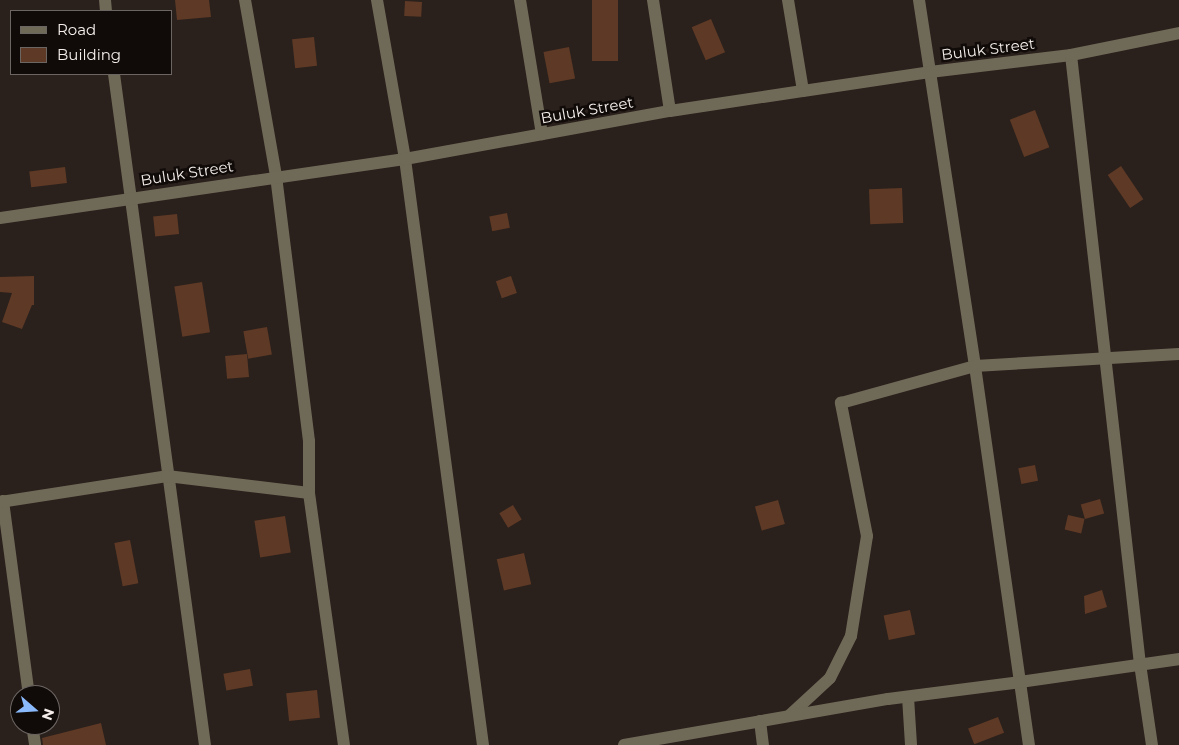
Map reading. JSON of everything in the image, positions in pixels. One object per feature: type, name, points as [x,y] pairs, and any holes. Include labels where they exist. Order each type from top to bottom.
[{"type":"street","points":[[245,0],[276,176],[309,441],[309,493],[344,745]]},
{"type":"street","points":[[377,0],[405,159],[483,745]]},
{"type":"street","points":[[520,0],[542,134]]},
{"type":"street","points":[[653,0],[670,111]]},
{"type":"street","points":[[788,0],[803,91]]},
{"type":"street","points":[[919,0],[975,366],[1029,745]]},
{"type":"street","name":"Buluk Street","points":[[0,218],[276,176],[405,159],[670,111],[930,72],[1070,55],[1179,33]]},
{"type":"street","points":[[1070,55],[1107,358],[1140,664],[1152,745]]},
{"type":"street","points":[[114,75],[167,476],[205,745]]},
{"type":"street","points":[[790,715],[830,678],[851,636],[867,536],[841,403],[975,366],[1179,354]]},
{"type":"street","points":[[27,685],[2,501],[167,476],[309,493]]},
{"type":"street","points":[[624,745],[790,715],[1179,659]]},
{"type":"street","points":[[908,697],[912,745]]},
{"type":"street","points":[[760,721],[763,745]]},
{"type":"building","points":[[175,0],[209,0],[211,17],[177,20]]},
{"type":"building","points":[[592,0],[618,0],[618,61],[592,61]]},
{"type":"building","points":[[405,1],[422,2],[421,17],[404,16]]},
{"type":"building","points":[[711,19],[725,52],[706,60],[692,27]]},
{"type":"building","points":[[314,37],[317,66],[295,68],[292,39]]},
{"type":"building","points":[[569,47],[575,78],[550,83],[543,52]]},
{"type":"building","points":[[1035,110],[1049,147],[1024,157],[1010,120]]},
{"type":"building","points":[[1121,166],[1143,199],[1130,208],[1108,175]]},
{"type":"building","points":[[65,167],[67,183],[31,187],[29,171]]},
{"type":"building","points":[[902,188],[903,223],[870,224],[869,189]]},
{"type":"building","points":[[507,213],[510,228],[492,231],[489,216]]},
{"type":"building","points":[[177,214],[179,234],[155,236],[153,217]]},
{"type":"building","points":[[34,276],[34,305],[32,305],[22,329],[2,322],[12,293],[0,292],[0,277]]},
{"type":"building","points":[[511,276],[517,293],[502,298],[496,281]]},
{"type":"building","points":[[202,282],[210,332],[182,337],[174,286]]},
{"type":"building","points":[[267,327],[272,355],[248,359],[243,331]]},
{"type":"building","points":[[247,354],[249,377],[227,379],[225,356]]},
{"type":"building","points":[[1035,465],[1038,481],[1021,484],[1018,468]]},
{"type":"building","points":[[1100,499],[1104,513],[1085,519],[1081,505]]},
{"type":"building","points":[[778,500],[785,524],[762,531],[755,507]]},
{"type":"building","points":[[513,505],[522,520],[508,528],[499,513]]},
{"type":"building","points":[[1068,515],[1085,519],[1081,533],[1065,530]]},
{"type":"building","points":[[285,516],[291,553],[260,557],[254,521]]},
{"type":"building","points":[[130,540],[138,583],[123,586],[114,543]]},
{"type":"building","points":[[524,553],[531,584],[504,590],[497,559]]},
{"type":"building","points":[[1102,590],[1107,607],[1085,614],[1084,596]]},
{"type":"building","points":[[910,610],[915,634],[889,640],[884,616]]},
{"type":"building","points":[[250,669],[253,686],[226,690],[223,674]]},
{"type":"building","points":[[317,690],[320,718],[289,721],[286,693]]},
{"type":"building","points":[[998,717],[1004,733],[974,744],[968,728]]},
{"type":"building","points":[[101,723],[106,745],[43,745],[42,738],[60,735],[60,733]]}]
